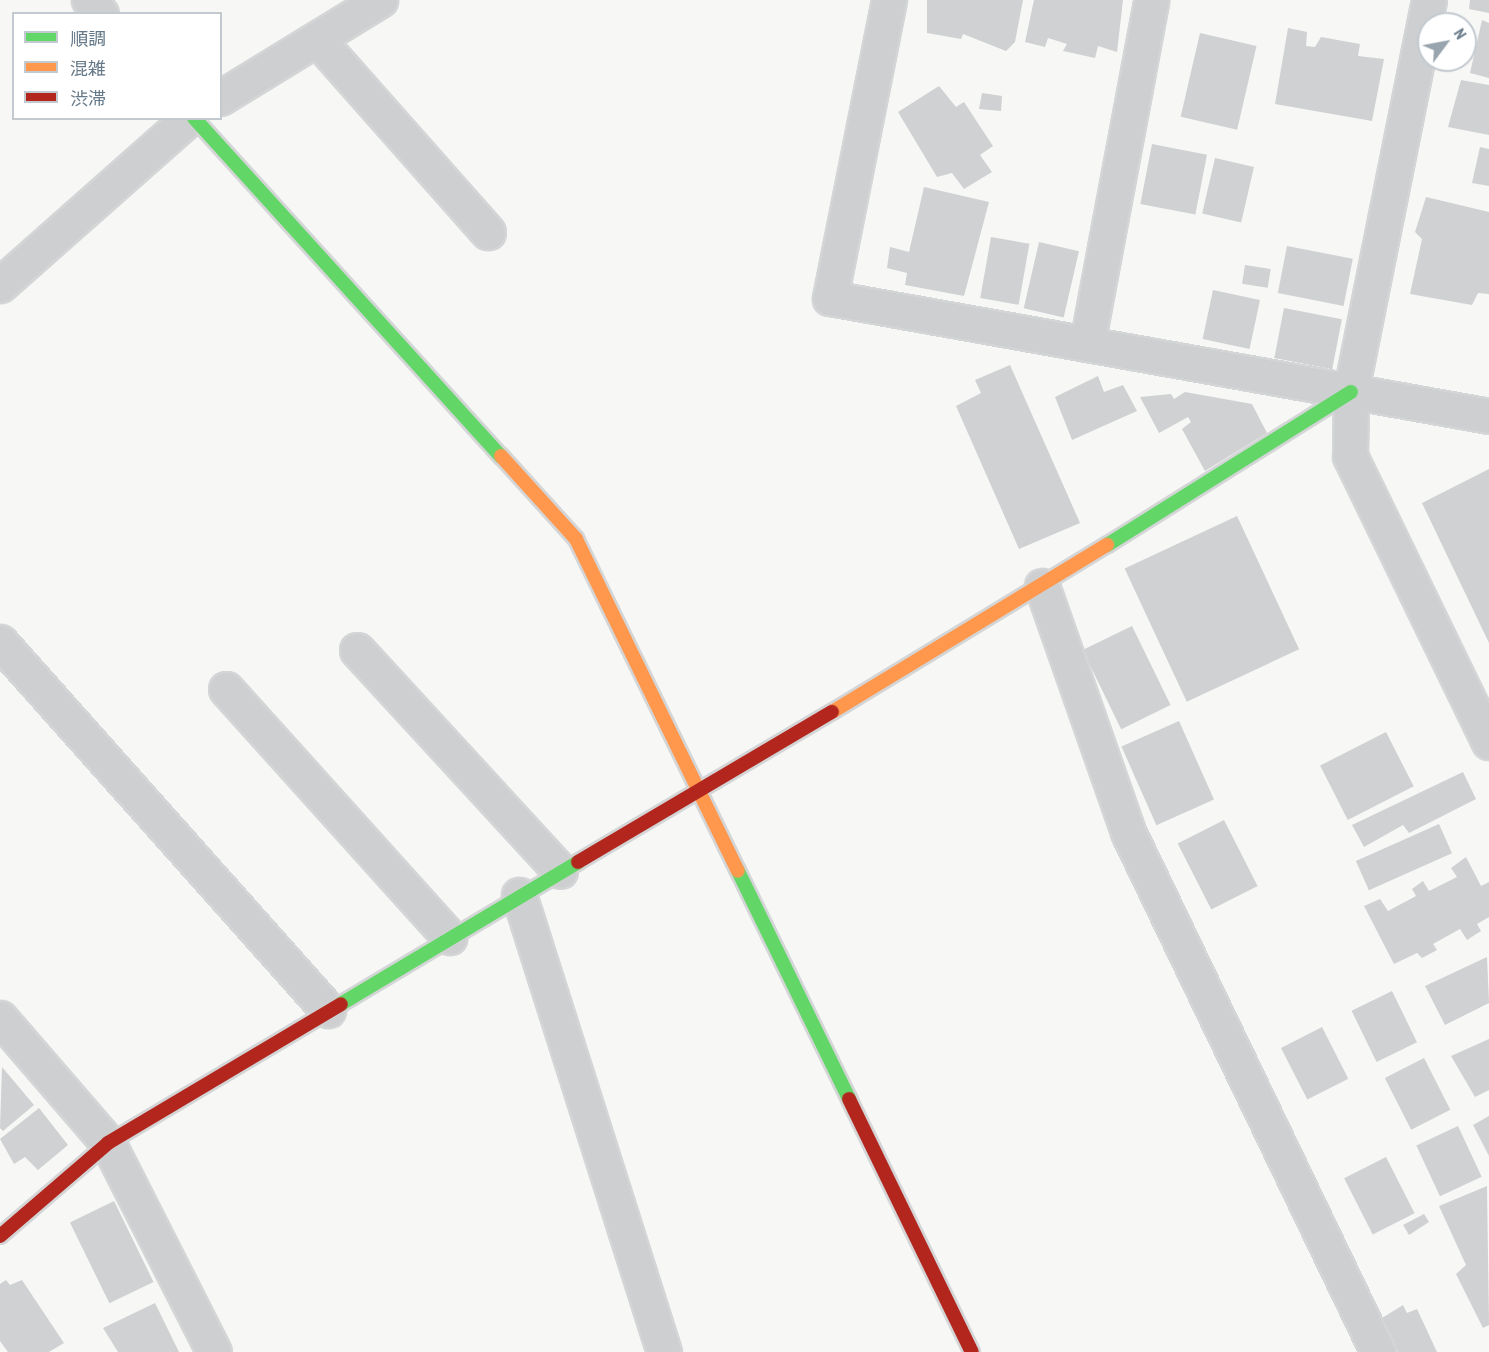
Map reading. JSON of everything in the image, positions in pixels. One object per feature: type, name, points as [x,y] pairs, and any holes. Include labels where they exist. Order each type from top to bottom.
[{"type":"street","points":[[89,0],[99,12]]},
{"type":"street","points":[[222,97],[380,0]]},
{"type":"street","points":[[889,0],[830,298],[1489,416]]},
{"type":"street","points":[[1429,0],[1351,392],[1350,456],[1489,742]]},
{"type":"street","points":[[1087,344],[1151,2]]},
{"type":"street","points":[[317,39],[488,232]]},
{"type":"street","points":[[1,282],[187,120]]},
{"type":"street","points":[[196,120],[576,540],[696,792],[972,1352]]},
{"type":"street","points":[[0,1236],[108,1143],[519,895],[1042,586],[1351,392]]},
{"type":"street","points":[[1042,586],[1128,832],[1378,1352]]},
{"type":"street","points":[[0,642],[328,1010]]},
{"type":"street","points":[[357,650],[560,871]]},
{"type":"street","points":[[226,689],[449,937]]},
{"type":"street","points":[[519,895],[664,1352]]},
{"type":"street","points":[[0,1018],[108,1143],[214,1352]]},
{"type":"building","points":[[927,0],[1023,0],[1015,42],[1006,51],[963,34],[961,39],[927,33]]},
{"type":"building","points":[[1034,0],[1123,0],[1117,52],[1098,46],[1095,58],[1063,51],[1067,44],[1048,38],[1045,47],[1025,42]]},
{"type":"building","points":[[1470,0],[1489,0],[1489,13],[1469,9]]},
{"type":"building","points":[[1482,20],[1489,23],[1489,78],[1470,73],[1477,72],[1477,42]]},
{"type":"building","points":[[1288,28],[1307,32],[1306,46],[1315,47],[1321,37],[1360,44],[1358,56],[1384,59],[1372,121],[1275,104]]},
{"type":"building","points":[[1200,33],[1257,46],[1237,130],[1181,117]]},
{"type":"building","points":[[1461,80],[1489,85],[1489,135],[1448,127]]},
{"type":"building","points":[[939,86],[956,107],[964,102],[993,146],[980,155],[992,172],[964,189],[952,173],[937,177],[898,112]]},
{"type":"building","points":[[982,93],[1002,96],[1001,111],[979,109]]},
{"type":"building","points":[[1152,144],[1207,155],[1195,215],[1140,204]]},
{"type":"building","points":[[1480,147],[1489,149],[1489,186],[1472,183]]},
{"type":"building","points":[[1215,158],[1254,167],[1241,223],[1202,214]]},
{"type":"building","points":[[924,187],[989,202],[964,296],[905,285],[907,273],[887,268],[890,247],[909,252]]},
{"type":"building","points":[[1426,197],[1489,212],[1489,294],[1478,293],[1472,305],[1410,294],[1422,239],[1415,232]]},
{"type":"building","points":[[991,237],[1029,244],[1019,305],[980,298]]},
{"type":"building","points":[[1039,242],[1079,251],[1064,317],[1024,308]]},
{"type":"building","points":[[1287,246],[1353,259],[1344,306],[1278,293]]},
{"type":"building","points":[[1245,265],[1271,269],[1268,288],[1242,284]]},
{"type":"building","points":[[1213,290],[1260,300],[1250,349],[1203,339]]},
{"type":"building","points":[[1284,308],[1342,319],[1332,369],[1274,358]]},
{"type":"building","points":[[1010,365],[1080,523],[1019,549],[956,406],[981,393],[975,380]]},
{"type":"building","points":[[1098,376],[1104,392],[1123,385],[1137,411],[1072,440],[1055,397]]},
{"type":"building","points":[[1185,392],[1252,404],[1267,433],[1205,471],[1182,429],[1191,422],[1188,417],[1159,433],[1140,397],[1171,394],[1174,399]]},
{"type":"building","points":[[1489,469],[1489,643],[1422,503]]},
{"type":"building","points":[[1237,516],[1299,649],[1187,702],[1125,568]]},
{"type":"building","points":[[1132,626],[1171,705],[1121,729],[1083,650]]},
{"type":"building","points":[[1179,721],[1214,800],[1156,825],[1121,747]]},
{"type":"building","points":[[1386,732],[1414,786],[1348,820],[1320,766]]},
{"type":"building","points":[[1463,772],[1476,799],[1409,833],[1403,825],[1364,847],[1352,825]]},
{"type":"building","points":[[1224,820],[1258,886],[1211,910],[1178,844]]},
{"type":"building","points":[[1439,824],[1452,853],[1369,890],[1356,861]]},
{"type":"building","points":[[1466,857],[1481,886],[1489,882],[1489,917],[1477,924],[1481,931],[1467,940],[1460,929],[1433,944],[1437,950],[1422,958],[1417,953],[1394,964],[1364,906],[1380,899],[1388,911],[1416,896],[1412,889],[1423,881],[1429,891],[1457,877],[1451,868]]},
{"type":"building","points":[[1487,957],[1489,1003],[1445,1025],[1425,986]]},
{"type":"building","points":[[1392,991],[1417,1042],[1377,1062],[1352,1011]]},
{"type":"building","points":[[1322,1027],[1348,1079],[1307,1100],[1281,1048]]},
{"type":"building","points":[[1489,1039],[1489,1090],[1475,1097],[1451,1056]]},
{"type":"building","points":[[1424,1058],[1450,1110],[1411,1130],[1385,1078]]},
{"type":"building","points":[[2,1067],[34,1105],[3,1131],[0,1128]]},
{"type":"building","points":[[39,1108],[68,1145],[38,1170],[25,1157],[14,1164],[0,1139]]},
{"type":"building","points":[[1489,1116],[1489,1156],[1473,1125]]},
{"type":"building","points":[[1458,1126],[1482,1177],[1440,1196],[1416,1145]]},
{"type":"building","points":[[1386,1157],[1415,1213],[1373,1234],[1344,1178]]},
{"type":"building","points":[[1487,1186],[1489,1325],[1483,1328],[1456,1274],[1466,1265],[1439,1206]]},
{"type":"building","points":[[114,1201],[153,1282],[109,1303],[70,1222]]},
{"type":"building","points":[[1424,1214],[1429,1222],[1409,1235],[1403,1225]]},
{"type":"building","points":[[6,1280],[10,1285],[22,1280],[64,1343],[49,1352],[8,1352],[0,1341],[0,1284]]},
{"type":"building","points":[[155,1303],[179,1352],[118,1352],[103,1328]]},
{"type":"building","points":[[1403,1305],[1407,1313],[1417,1309],[1437,1352],[1398,1352],[1382,1318]]},
{"type":"traffic: fast","points":[[196,120],[501,456]]},
{"type":"traffic: fast","points":[[1107,545],[1351,392]]},
{"type":"traffic: fast","points":[[341,1004],[578,862]]},
{"type":"traffic: fast","points":[[738,871],[849,1099]]},
{"type":"traffic: slow","points":[[501,456],[576,539],[738,871]]},
{"type":"traffic: slow","points":[[832,712],[1107,545]]},
{"type":"traffic: jam","points":[[578,862],[832,712]]},
{"type":"traffic: jam","points":[[0,1236],[108,1143],[341,1004]]},
{"type":"traffic: jam","points":[[849,1099],[972,1352]]}]
